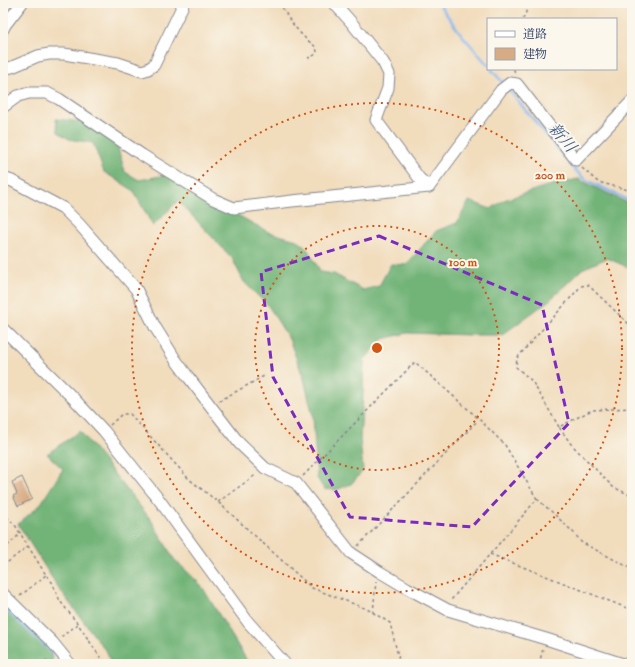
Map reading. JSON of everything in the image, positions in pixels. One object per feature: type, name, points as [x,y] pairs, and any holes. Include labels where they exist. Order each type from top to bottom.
[{"type":"street","points":[[3,29],[22,3]]},
{"type":"street","points":[[334,3],[383,62],[389,74],[388,88],[376,120],[419,178],[429,187]]},
{"type":"street","points":[[3,69],[12,67],[38,56],[49,54],[64,54],[118,64],[142,71],[148,69],[154,65],[183,6]]},
{"type":"street","points":[[3,107],[18,96],[29,93],[47,93],[59,99],[142,155],[213,199],[234,208],[429,187],[506,87],[517,84],[576,160],[632,102]]},
{"type":"street","points":[[3,178],[12,181],[63,208],[79,224],[136,289],[155,327],[171,352],[239,443],[264,468],[296,483],[351,553],[377,570],[443,608],[623,664]]},
{"type":"street","points":[[3,329],[76,400],[104,431],[160,501],[248,622],[285,664]]},
{"type":"street","points":[[3,594],[53,643],[70,664]]},
{"type":"path","points":[[279,3],[296,28],[308,41],[315,45],[317,53],[308,58]]},
{"type":"path","points":[[524,18],[526,15],[528,3]]},
{"type":"path","points":[[576,160],[584,170],[598,182],[632,191]]},
{"type":"path","points":[[632,328],[588,285],[581,286],[517,358],[516,367],[532,382],[559,427],[572,444],[613,487],[632,496]]},
{"type":"path","points":[[296,483],[414,362],[479,419],[505,445],[537,499],[562,520],[581,542],[632,568]]},
{"type":"path","points":[[210,406],[264,376]]},
{"type":"path","points":[[559,427],[592,410],[632,408]]},
{"type":"path","points":[[104,431],[122,414],[130,414],[189,479],[218,502],[312,588],[367,609],[390,623],[400,664]]},
{"type":"path","points":[[351,553],[479,419]]},
{"type":"path","points":[[218,502],[264,468]]},
{"type":"path","points":[[443,608],[537,499]]},
{"type":"path","points":[[3,512],[21,533],[46,575],[52,582],[60,602],[78,624],[102,660],[93,664]]},
{"type":"path","points":[[3,550],[21,533]]},
{"type":"path","points":[[3,566],[28,546]]},
{"type":"path","points":[[490,554],[632,610]]},
{"type":"path","points":[[373,613],[377,570]]},
{"type":"path","points":[[12,602],[46,575]]},
{"type":"path","points":[[53,643],[78,624]]},
{"type":"path","points":[[539,664],[546,639]]},
{"type":"path","points":[[45,660],[51,664]]},
{"type":"highlighted area","points":[[379,236],[542,305],[569,423],[472,527],[350,517],[273,377],[261,272]]},
{"type":"green space","points":[[56,119],[84,122],[117,145],[125,172],[139,180],[166,175],[268,232],[297,240],[306,247],[321,272],[334,274],[363,290],[379,286],[391,264],[406,265],[436,231],[457,223],[469,201],[491,209],[504,200],[544,187],[578,179],[632,205],[632,269],[607,258],[582,269],[551,299],[502,335],[407,333],[383,339],[364,360],[360,439],[363,471],[351,484],[336,490],[324,489],[317,478],[313,416],[304,379],[289,339],[269,307],[244,282],[232,258],[178,201],[153,226],[133,190],[104,172],[93,143],[69,139],[58,132]]},
{"type":"green space","points":[[80,431],[151,520],[174,559],[201,585],[249,664],[111,664],[108,654],[59,589],[18,524],[40,505],[63,469],[47,454]]},
{"type":"green space","points":[[3,600],[49,644],[53,664],[3,664]]},
{"type":"building","points":[[22,477],[32,499],[18,506],[13,496],[17,494],[12,482]]},
{"type":"waterway","name":"新川","points":[[438,3],[461,34],[487,64]]},
{"type":"waterway","name":"新川","points":[[492,70],[504,84]]},
{"type":"waterway","name":"新川","points":[[508,89],[576,171],[586,180],[632,202]]},
{"type":"waterway","points":[[3,607],[63,664]]}]
